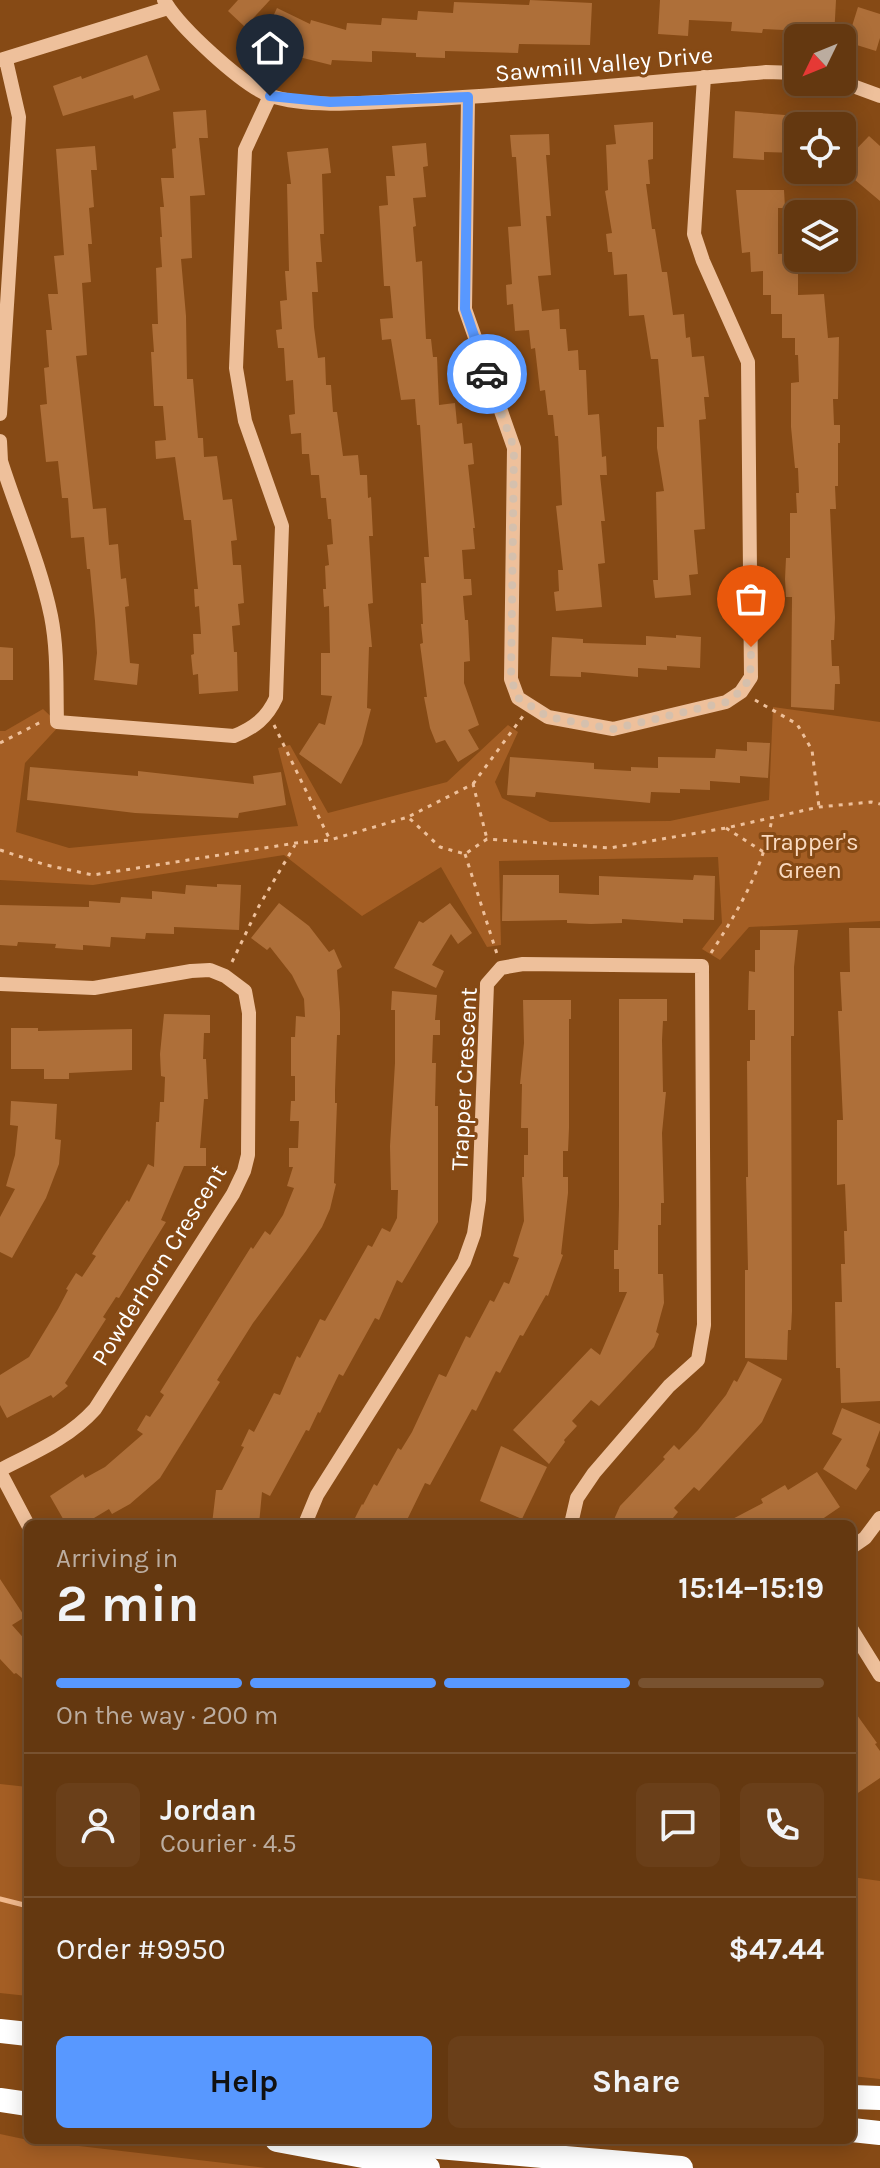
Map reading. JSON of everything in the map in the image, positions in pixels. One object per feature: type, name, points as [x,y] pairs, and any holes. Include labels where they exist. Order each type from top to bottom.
[{"type":"highway","points":[[0,2031],[24,2034]]},
{"type":"highway","points":[[856,2097],[880,2098]]},
{"type":"highway","points":[[0,2100],[24,2103]]},
{"type":"highway","points":[[856,2130],[880,2133]]},
{"type":"highway","points":[[299,2144],[428,2168]]},
{"type":"highway","points":[[403,2144],[681,2168]]},
{"type":"street","points":[[0,414],[19,117],[3,60],[166,4]]},
{"type":"street","name":"Sawmill Valley Drive","points":[[166,4],[198,41],[229,68],[270,96],[330,102],[468,97],[784,73]]},
{"type":"street","points":[[468,97],[465,309],[514,448],[511,679],[518,698],[548,717],[613,729],[726,702],[741,692],[751,677],[748,362],[694,234],[704,77]]},
{"type":"street","points":[[856,87],[880,96]]},
{"type":"street","points":[[0,441],[1,461],[51,615],[56,646],[57,722],[234,736],[269,714],[276,698],[282,526],[245,421],[236,368],[245,150],[270,96]]},
{"type":"street","name":"Trapper Crescent","points":[[307,1520],[317,1495],[464,1262],[474,1234],[479,1200],[487,984],[501,968],[523,964],[702,966]]},
{"type":"street","points":[[572,1520],[577,1498],[594,1473],[669,1386],[698,1360],[702,1343],[702,966]]},
{"type":"street","points":[[0,984],[94,988],[191,971],[210,970],[225,976]]},
{"type":"street","name":"Powderhorn Crescent","points":[[0,1471],[61,1439],[95,1409],[233,1194],[244,1171],[248,1155],[249,1013],[245,991],[225,976]]},
{"type":"street","points":[[0,1471],[25,1520]]},
{"type":"street","points":[[856,1544],[865,1538],[880,1518]]},
{"type":"street","points":[[856,1636],[880,1675]]},
{"type":"path","points":[[741,692],[797,724],[812,750],[819,807]]},
{"type":"path","points":[[0,850],[46,865],[93,875],[330,840],[408,817],[473,784],[530,707]]},
{"type":"path","points":[[0,743],[57,712]]},
{"type":"path","points":[[269,714],[330,840]]},
{"type":"path","points":[[473,784],[487,839]]},
{"type":"path","points":[[408,817],[440,847],[465,854],[487,839],[610,848],[726,828],[819,807],[871,802],[880,804]]},
{"type":"path","points":[[702,966],[742,904],[765,853],[772,818]]},
{"type":"path","points":[[726,828],[765,853]]},
{"type":"path","points":[[225,976],[259,906],[296,843]]},
{"type":"path","points":[[465,854],[501,968]]},
{"type":"green space","name":"Trapper's Green","points":[[773,707],[880,722],[880,921],[749,927],[720,960],[702,949],[722,923],[718,857],[499,861],[501,945],[487,947],[441,867],[362,916],[284,855],[93,885],[0,880],[0,731],[43,709],[60,725],[25,763],[16,832],[69,848],[298,826],[278,748],[290,745],[328,813],[447,782],[508,725],[518,732],[495,782],[502,798],[550,822],[670,821],[769,800]]},
{"type":"green space","points":[[0,1784],[24,1787],[24,1996],[0,1993]]},
{"type":"green space","points":[[856,1878],[880,1881],[880,2079],[856,2076]]},
{"type":"green space","points":[[0,2134],[24,2139],[24,2144],[62,2144],[266,2168],[0,2168]]},
{"type":"building","points":[[238,0],[270,0],[245,27],[228,11]]},
{"type":"building","points":[[530,0],[592,3],[590,45],[519,44],[518,53],[445,51],[445,58],[372,51],[372,62],[332,60],[331,65],[295,56],[262,40],[277,8],[310,24],[311,20],[346,30],[347,23],[381,25],[382,18],[417,20],[418,11],[453,13],[454,2],[529,5]]},
{"type":"building","points":[[660,0],[836,0],[835,24],[784,24],[784,30],[763,29],[762,33],[731,31],[732,22],[689,20],[688,36],[658,34]]},
{"type":"building","points":[[858,7],[880,14],[880,38],[876,51],[856,45],[856,24],[853,24]]},
{"type":"building","points":[[147,55],[160,90],[63,116],[53,86],[81,76],[82,79]]},
{"type":"building","points":[[206,110],[208,138],[199,138],[205,195],[190,196],[192,258],[181,259],[187,379],[193,379],[198,438],[203,438],[204,457],[217,456],[223,500],[232,499],[237,540],[231,541],[233,565],[241,565],[244,603],[238,604],[240,625],[232,626],[234,652],[237,652],[238,691],[199,694],[198,674],[193,675],[191,655],[194,654],[193,634],[201,634],[199,606],[195,607],[194,589],[198,589],[191,520],[184,520],[175,457],[156,459],[155,441],[166,440],[163,406],[154,406],[151,352],[154,352],[152,324],[158,324],[156,268],[162,267],[160,207],[164,207],[161,178],[174,178],[172,149],[176,148],[173,112]]},
{"type":"building","points":[[735,111],[784,115],[784,153],[764,152],[764,160],[733,158]]},
{"type":"building","points":[[653,122],[653,159],[648,160],[650,184],[646,184],[652,229],[655,229],[662,272],[667,272],[673,315],[684,314],[686,338],[690,337],[692,357],[704,356],[709,397],[704,397],[706,419],[699,420],[705,529],[694,530],[698,574],[689,575],[691,595],[655,598],[653,580],[658,580],[656,492],[664,491],[657,448],[657,427],[664,427],[658,359],[651,359],[644,315],[629,316],[627,274],[614,275],[612,252],[608,252],[606,234],[612,233],[605,191],[608,190],[606,145],[616,144],[614,125]]},
{"type":"building","points":[[549,134],[550,155],[546,155],[551,216],[546,216],[551,275],[538,276],[542,311],[559,309],[560,329],[566,329],[568,351],[578,350],[579,370],[586,370],[588,415],[599,414],[602,457],[606,456],[607,475],[600,475],[605,521],[601,521],[605,563],[598,564],[602,607],[556,611],[554,592],[559,591],[558,570],[563,570],[556,506],[562,505],[558,436],[555,436],[553,415],[548,415],[545,390],[540,391],[535,348],[531,349],[529,330],[515,331],[513,304],[507,305],[506,285],[512,284],[508,227],[521,226],[516,157],[512,157],[510,135]]},
{"type":"building","points":[[869,136],[880,146],[880,201],[856,181],[856,149]]},
{"type":"building","points":[[426,143],[428,166],[423,167],[426,197],[413,198],[416,226],[413,227],[416,262],[422,261],[426,339],[431,339],[433,357],[437,357],[439,405],[455,403],[457,424],[462,423],[464,444],[472,443],[474,464],[468,465],[475,549],[462,550],[464,579],[471,579],[472,595],[463,596],[465,620],[468,620],[470,661],[464,662],[464,683],[479,725],[468,730],[479,749],[458,762],[445,740],[436,743],[424,697],[427,697],[420,644],[423,643],[421,583],[426,583],[424,557],[429,557],[420,425],[417,425],[415,399],[401,400],[391,339],[382,340],[380,319],[393,318],[390,286],[384,286],[379,206],[388,205],[386,176],[395,176],[392,146]]},
{"type":"building","points":[[95,146],[97,170],[91,170],[94,207],[89,208],[91,282],[82,283],[87,355],[76,356],[93,509],[106,508],[109,545],[118,544],[121,579],[126,578],[129,606],[125,607],[130,663],[139,664],[137,685],[94,680],[97,653],[95,621],[84,537],[71,538],[68,498],[62,498],[58,461],[46,462],[40,405],[47,404],[44,368],[49,367],[46,330],[52,330],[48,294],[58,294],[54,256],[64,255],[56,149]]},
{"type":"building","points":[[328,148],[331,173],[322,174],[324,234],[320,234],[322,262],[316,262],[318,292],[312,292],[314,327],[318,358],[325,357],[326,385],[331,385],[333,412],[337,412],[343,456],[358,455],[360,475],[367,475],[373,536],[369,536],[373,603],[368,604],[372,647],[369,647],[367,708],[371,709],[362,744],[341,784],[299,754],[319,723],[325,725],[332,696],[321,695],[321,653],[330,653],[329,606],[324,607],[323,589],[326,589],[325,566],[329,565],[327,545],[333,544],[331,519],[328,519],[326,498],[321,498],[319,475],[311,475],[309,454],[302,454],[301,433],[291,434],[289,415],[295,414],[293,380],[286,381],[284,348],[278,348],[276,330],[282,329],[280,301],[287,300],[285,271],[289,271],[287,184],[291,184],[287,152]]},
{"type":"building","points":[[736,190],[784,190],[784,208],[778,208],[778,254],[784,254],[784,272],[798,272],[798,295],[824,294],[828,338],[839,337],[838,399],[833,399],[834,425],[840,425],[838,486],[835,486],[836,509],[830,509],[835,618],[834,640],[831,640],[832,666],[839,666],[840,684],[835,684],[834,710],[791,707],[792,597],[786,597],[785,579],[786,558],[790,558],[790,513],[797,513],[796,493],[799,493],[791,427],[791,383],[799,382],[798,355],[795,355],[795,338],[782,338],[782,314],[771,314],[771,295],[763,295],[763,271],[751,272],[750,252],[742,253]]},
{"type":"building","points":[[676,635],[701,637],[700,668],[638,668],[638,677],[581,672],[581,677],[550,676],[552,637],[583,639],[583,643],[646,645],[646,636],[676,638]]},
{"type":"building","points":[[0,647],[13,648],[13,680],[0,680]]},
{"type":"building","points":[[747,742],[770,743],[768,778],[740,776],[740,783],[710,781],[710,790],[651,792],[650,803],[536,792],[535,797],[507,795],[510,757],[594,763],[594,769],[631,771],[631,767],[658,768],[658,757],[715,758],[716,749],[747,751]]},
{"type":"building","points":[[30,767],[138,776],[138,771],[254,784],[253,776],[281,772],[286,805],[239,813],[238,818],[135,813],[27,800]]},
{"type":"building","points":[[503,875],[559,875],[559,893],[599,895],[599,876],[693,880],[694,875],[715,876],[714,920],[683,919],[683,923],[622,919],[622,923],[591,924],[567,923],[567,920],[502,921]]},
{"type":"building","points":[[217,884],[241,885],[239,930],[174,927],[174,934],[146,933],[145,939],[111,937],[110,947],[83,945],[83,950],[55,948],[56,944],[18,942],[17,946],[0,945],[0,905],[89,907],[89,901],[120,903],[121,897],[152,899],[152,891],[185,894],[186,885],[217,887]]},
{"type":"building","points":[[279,903],[309,926],[329,952],[334,949],[342,967],[337,970],[340,1035],[337,1035],[335,1090],[336,1184],[330,1209],[306,1251],[253,1323],[160,1478],[130,1504],[112,1514],[109,1509],[91,1520],[64,1520],[50,1496],[83,1474],[85,1478],[105,1467],[143,1434],[137,1430],[164,1395],[160,1392],[251,1247],[253,1249],[265,1231],[270,1235],[283,1215],[294,1188],[287,1186],[293,1167],[289,1167],[289,1148],[298,1148],[299,1121],[290,1121],[291,1101],[295,1101],[295,1076],[291,1076],[291,1037],[295,1037],[296,1016],[305,1017],[304,999],[292,975],[270,947],[267,950],[251,938]]},
{"type":"building","points":[[450,903],[472,933],[458,944],[451,934],[432,965],[444,971],[436,988],[394,968],[419,921],[423,923]]},
{"type":"building","points":[[849,928],[880,928],[880,1401],[841,1403],[840,1368],[836,1368],[835,1302],[842,1302],[841,1264],[845,1264],[844,1231],[847,1231],[845,1184],[837,1185],[837,1120],[843,1120],[838,1011],[842,1011],[840,972],[850,972]]},
{"type":"building","points":[[760,930],[798,930],[794,967],[794,1036],[791,1036],[792,1311],[787,1360],[745,1358],[745,1270],[748,1270],[747,1061],[750,1061],[750,1040],[755,1040],[755,1010],[748,1010],[749,971],[755,972],[755,950],[760,950]]},
{"type":"building","points":[[392,991],[437,995],[435,1020],[440,1020],[440,1035],[433,1035],[432,1063],[436,1063],[435,1106],[438,1106],[438,1222],[402,1283],[397,1280],[379,1320],[375,1318],[343,1376],[339,1374],[320,1413],[309,1431],[306,1430],[270,1496],[262,1492],[259,1520],[212,1520],[216,1490],[222,1490],[244,1447],[241,1446],[249,1429],[254,1432],[274,1393],[280,1395],[297,1356],[300,1358],[320,1319],[325,1321],[368,1245],[372,1247],[382,1228],[390,1232],[397,1218],[398,1190],[391,1190],[395,1010],[391,1010]]},
{"type":"building","points":[[619,999],[667,999],[667,1021],[663,1021],[662,1040],[663,1092],[666,1092],[662,1133],[664,1203],[661,1203],[661,1225],[658,1225],[658,1274],[663,1274],[664,1303],[654,1347],[599,1406],[591,1400],[572,1421],[577,1426],[549,1464],[513,1430],[591,1348],[600,1355],[627,1292],[619,1292],[619,1269],[614,1269],[614,1250],[618,1250],[619,1205]]},
{"type":"building","points":[[523,1000],[571,1000],[568,1151],[563,1151],[563,1177],[568,1177],[568,1193],[563,1255],[548,1296],[523,1336],[520,1335],[500,1373],[496,1371],[476,1411],[472,1409],[430,1485],[425,1483],[407,1520],[354,1520],[374,1484],[377,1486],[398,1448],[401,1450],[412,1432],[439,1374],[446,1377],[466,1336],[470,1338],[490,1300],[494,1302],[504,1282],[509,1284],[519,1258],[513,1256],[524,1221],[522,1177],[524,1155],[528,1155],[528,1128],[521,1128],[520,1084],[524,1043]]},
{"type":"building","points":[[164,1014],[210,1015],[210,1033],[204,1033],[203,1059],[206,1059],[208,1099],[204,1099],[200,1148],[206,1148],[206,1166],[184,1166],[161,1220],[166,1222],[119,1298],[116,1297],[103,1317],[106,1319],[65,1383],[68,1386],[53,1398],[51,1395],[7,1418],[0,1405],[0,1375],[29,1357],[76,1273],[82,1277],[96,1256],[92,1254],[127,1200],[129,1202],[148,1164],[154,1167],[156,1122],[159,1122],[160,1102],[164,1102],[165,1077],[161,1076],[160,1054]]},
{"type":"building","points":[[11,1028],[38,1028],[38,1031],[132,1029],[132,1070],[69,1073],[69,1079],[44,1079],[44,1069],[11,1069]]},
{"type":"building","points":[[11,1101],[57,1104],[55,1139],[61,1140],[59,1164],[46,1198],[12,1258],[0,1252],[0,1217],[15,1189],[6,1186],[15,1155],[18,1126],[10,1125]]},
{"type":"building","points":[[748,1361],[782,1379],[762,1422],[699,1491],[694,1487],[674,1508],[678,1512],[671,1520],[614,1520],[620,1506],[665,1459],[663,1457],[674,1445],[679,1450],[726,1395],[734,1380],[737,1382]]},
{"type":"building","points":[[842,1408],[880,1424],[866,1466],[870,1469],[856,1490],[823,1469],[842,1439],[832,1434]]},
{"type":"building","points":[[501,1446],[547,1467],[522,1519],[480,1501]]},
{"type":"building","points":[[817,1472],[840,1507],[821,1520],[731,1520],[763,1503],[761,1499],[785,1485],[788,1490]]},
{"type":"building","points":[[0,1579],[24,1615],[12,1625],[24,1638],[24,1680],[0,1659]]},
{"type":"building","points":[[856,1714],[880,1751],[880,1778],[856,1794]]},
{"type":"waterway","points":[[0,1899],[24,1905]]},
{"type":"way so far","points":[[487,374],[514,448],[511,679],[518,698],[548,717],[613,729],[726,702],[741,692],[751,677],[751,647]]},
{"type":"route","points":[[270,96],[330,102],[468,97],[465,309],[487,374]]}]
